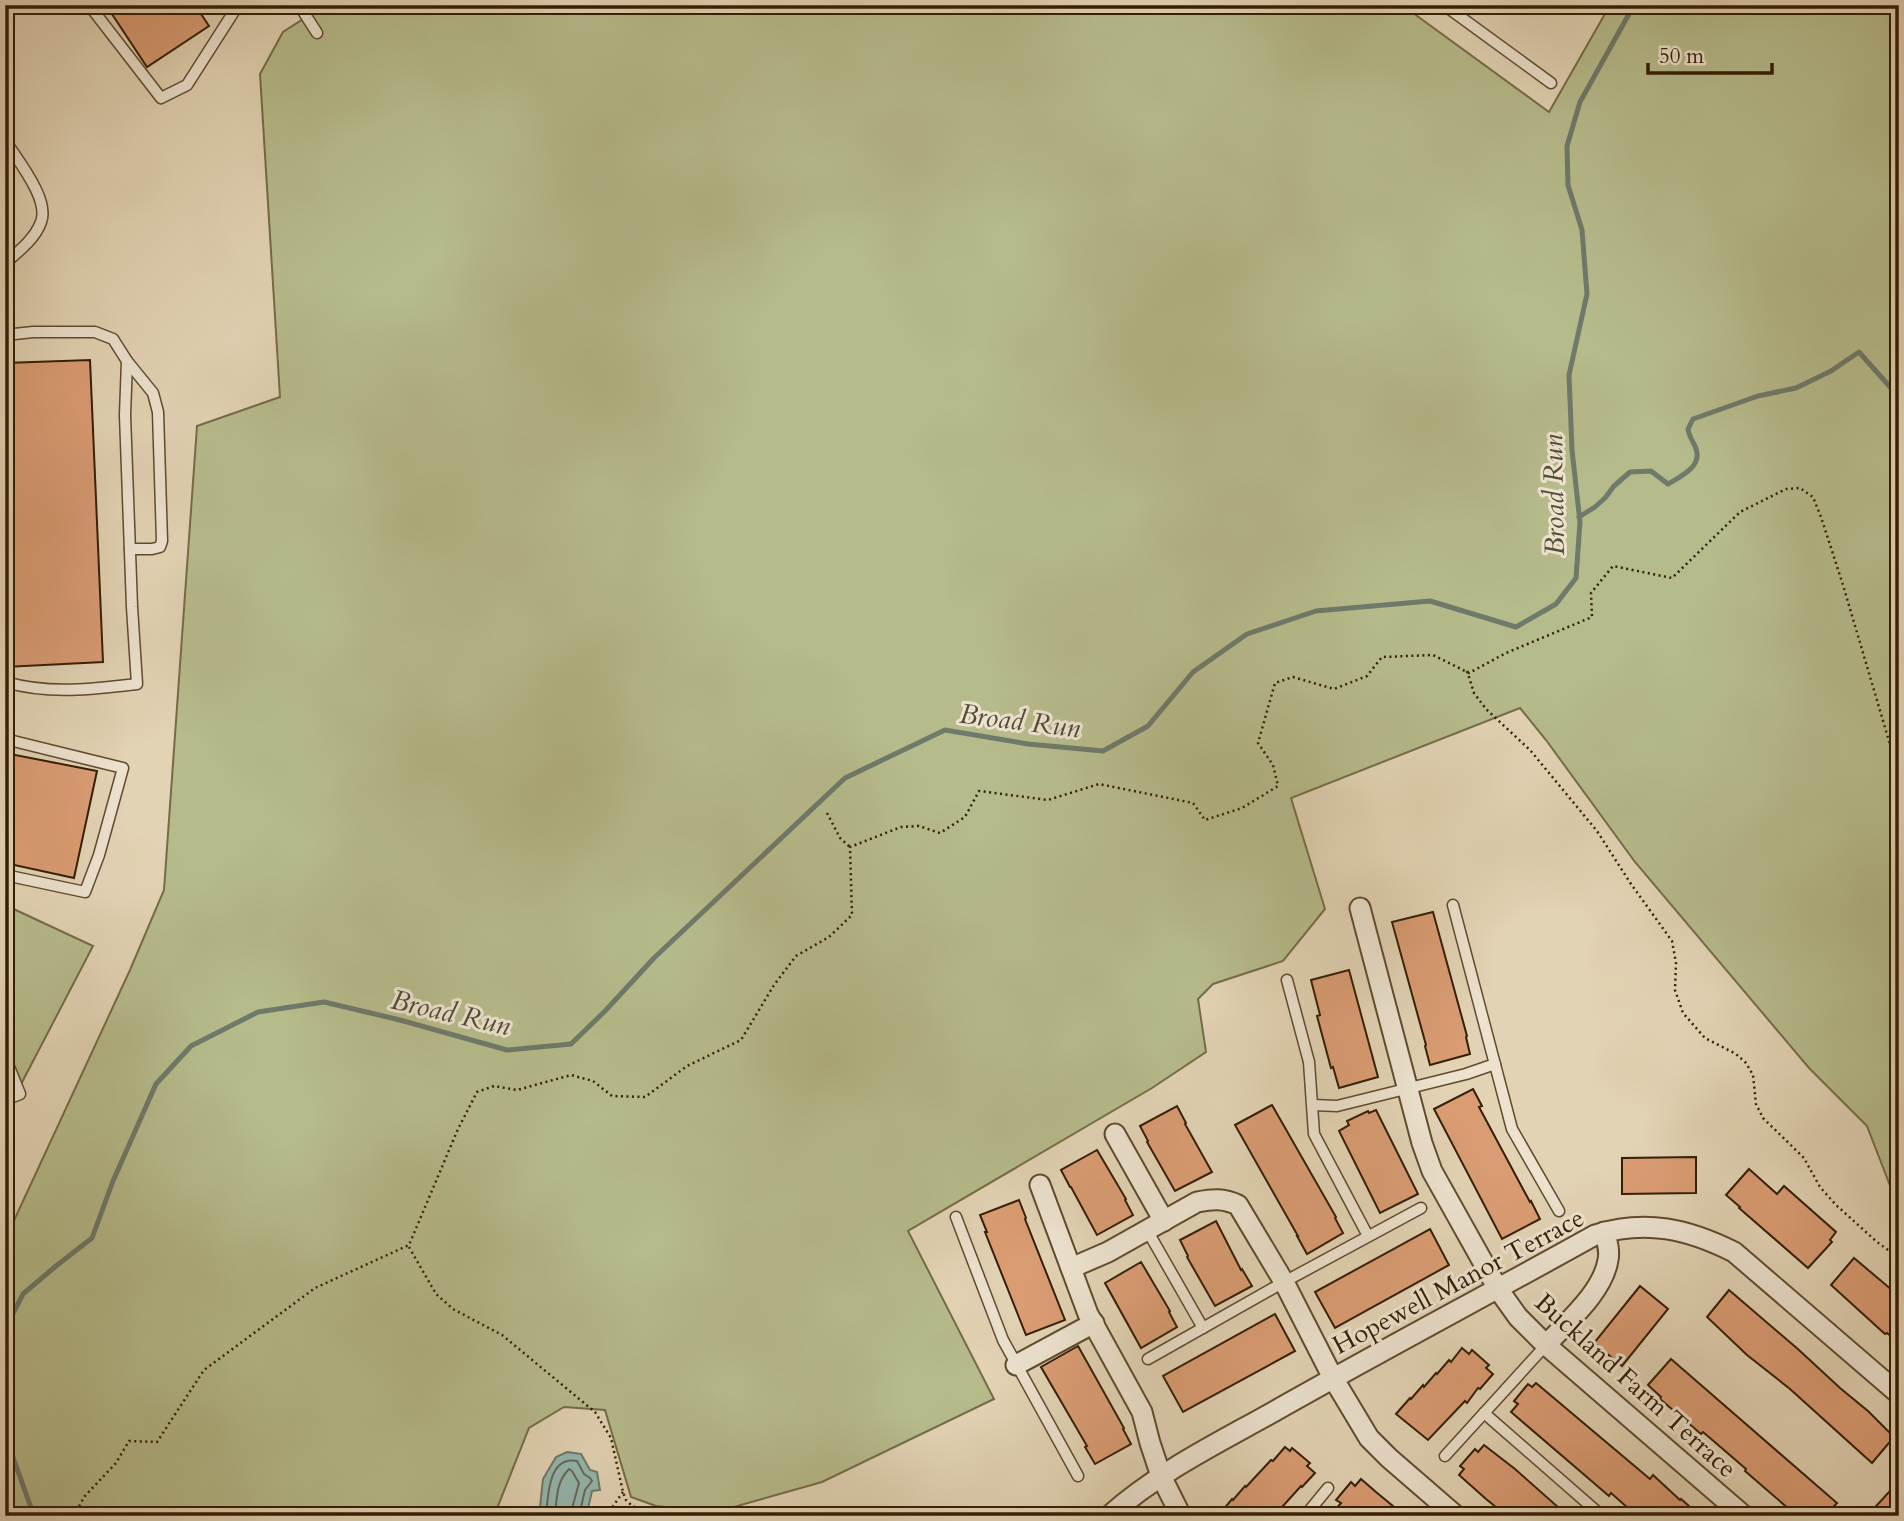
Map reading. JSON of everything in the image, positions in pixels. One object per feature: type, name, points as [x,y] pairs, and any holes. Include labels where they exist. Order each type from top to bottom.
[{"type":"street","name":"Buckland Farm Terrace","points":[[1360,908],[1422,1143],[1433,1171],[1498,1289],[1518,1317],[1546,1345],[1744,1516]]},
{"type":"street","points":[[1115,1134],[1155,1226]]},
{"type":"street","points":[[1040,1185],[1088,1314],[1142,1412],[1161,1476],[1181,1516]]},
{"type":"street","points":[[1071,1268],[1091,1260],[1197,1202],[1226,1199],[1238,1205],[1284,1282],[1333,1378],[1369,1437],[1389,1458],[1456,1516]]},
{"type":"street","name":"Hopewell Manor Terrace","points":[[1109,1516],[1130,1497],[1161,1476],[1333,1378],[1604,1232],[1653,1227],[1673,1228],[1712,1241],[1734,1252],[1899,1394]]},
{"type":"street","points":[[1546,1345],[1601,1281],[1608,1259],[1608,1244],[1604,1232]]},
{"type":"street","points":[[1016,1365],[1094,1323]]},
{"type":"lane","points":[[89,5],[160,98],[187,85],[233,13],[228,5]]},
{"type":"lane","points":[[299,5],[317,33]]},
{"type":"lane","points":[[1444,5],[1551,83]]},
{"type":"lane","points":[[5,140],[40,196],[43,209],[38,229],[5,263]]},
{"type":"lane","points":[[5,335],[95,332],[113,339],[153,393],[158,412],[162,541],[160,547],[130,549]]},
{"type":"lane","points":[[5,682],[22,687],[66,691],[137,684],[125,415],[127,361]]},
{"type":"lane","points":[[5,739],[123,768],[99,855],[85,892],[5,875]]},
{"type":"lane","points":[[1453,905],[1512,1129],[1559,1212]]},
{"type":"lane","points":[[1287,980],[1309,1062],[1314,1134],[1368,1236]]},
{"type":"lane","points":[[5,1057],[20,1094],[5,1100]]},
{"type":"lane","points":[[1313,1105],[1337,1106],[1466,1074],[1495,1063]]},
{"type":"lane","points":[[1148,1359],[1421,1208]]},
{"type":"lane","points":[[956,1217],[1003,1340],[1078,1476]]},
{"type":"lane","points":[[1155,1226],[1203,1328]]},
{"type":"lane","points":[[1445,1456],[1546,1345]]},
{"type":"lane","points":[[1484,1413],[1602,1516]]},
{"type":"lane","points":[[1305,1516],[1328,1488]]},
{"type":"path","points":[[850,847],[901,827],[919,826],[940,833],[965,817],[979,791],[1048,800],[1099,783],[1194,803],[1205,820],[1242,808],[1278,786],[1273,765],[1258,743],[1275,684],[1293,677],[1334,689],[1367,676],[1382,657],[1433,655],[1469,673],[1506,653],[1592,617],[1591,593],[1612,566],[1672,578],[1740,512],[1786,489],[1800,488],[1813,497],[1821,517],[1898,773]]},
{"type":"path","points":[[1467,671],[1474,693],[1480,701],[1530,750],[1597,831],[1672,941],[1676,963],[1675,990],[1683,1013],[1705,1038],[1736,1054],[1746,1063],[1753,1074],[1756,1104],[1763,1118],[1804,1158],[1820,1187],[1836,1205],[1899,1258]]},
{"type":"path","points":[[74,1516],[84,1497],[116,1463],[129,1441],[157,1443],[204,1370],[315,1288],[409,1245],[452,1141],[477,1092],[494,1086],[517,1090],[570,1075],[593,1081],[612,1096],[645,1097],[687,1066],[741,1040],[774,985],[796,956],[829,937],[852,915],[850,847],[840,838],[827,813]]},
{"type":"path","points":[[409,1245],[436,1294],[453,1309],[502,1335],[595,1412],[611,1438],[626,1500],[632,1506],[646,1511],[668,1511],[695,1516]]},
{"type":"path","points":[[606,1516],[624,1492]]},
{"type":"green space","points":[[325,5],[1402,5],[1549,112],[1610,5],[1899,5],[1899,1209],[1867,1126],[1809,1068],[1635,862],[1520,708],[1291,798],[1325,909],[1283,961],[1213,984],[1198,999],[1206,1052],[1152,1088],[908,1231],[994,1399],[822,1482],[716,1512],[656,1506],[631,1497],[605,1410],[564,1407],[529,1428],[494,1516],[5,1516],[5,1240],[130,970],[164,890],[197,426],[280,397],[260,74],[283,32]]},
{"type":"green space","points":[[5,905],[93,946],[5,1115]]},
{"type":"water","points":[[567,1452],[581,1454],[590,1470],[597,1472],[600,1490],[592,1491],[587,1513],[582,1516],[539,1516],[543,1479],[556,1457]]},
{"type":"building","points":[[106,5],[195,5],[209,26],[147,67]]},
{"type":"building","points":[[90,360],[103,662],[5,667],[5,363]]},
{"type":"building","points":[[5,753],[97,771],[74,878],[5,863]]},
{"type":"building","points":[[1433,912],[1470,1054],[1430,1065],[1392,922]]},
{"type":"building","points":[[1349,970],[1378,1077],[1339,1088],[1317,1016],[1320,1015],[1311,980]]},
{"type":"building","points":[[1473,1089],[1482,1106],[1479,1107],[1540,1219],[1502,1239],[1434,1109]]},
{"type":"building","points":[[1272,1105],[1343,1233],[1307,1254],[1235,1125]]},
{"type":"building","points":[[1177,1106],[1212,1172],[1175,1191],[1140,1126]]},
{"type":"building","points":[[1376,1110],[1418,1194],[1380,1213],[1339,1131],[1349,1125],[1347,1121]]},
{"type":"building","points":[[1097,1150],[1133,1215],[1097,1235],[1061,1170]]},
{"type":"building","points":[[1696,1157],[1696,1193],[1622,1194],[1622,1158]]},
{"type":"building","points":[[1749,1169],[1777,1194],[1784,1186],[1836,1232],[1830,1240],[1832,1242],[1808,1268],[1726,1195]]},
{"type":"building","points":[[1019,1200],[1065,1320],[1026,1335],[980,1215]]},
{"type":"building","points":[[1216,1221],[1252,1286],[1215,1306],[1180,1240]]},
{"type":"building","points":[[1430,1229],[1449,1265],[1335,1328],[1315,1292]]},
{"type":"building","points":[[1854,1258],[1899,1296],[1899,1343],[1885,1334],[1831,1285]]},
{"type":"building","points":[[1141,1262],[1177,1327],[1141,1348],[1105,1283]]},
{"type":"building","points":[[1640,1286],[1668,1309],[1622,1366],[1594,1343]]},
{"type":"building","points":[[1729,1290],[1868,1411],[1894,1437],[1872,1463],[1707,1317]]},
{"type":"building","points":[[1275,1314],[1295,1351],[1183,1412],[1163,1376]]},
{"type":"building","points":[[1078,1346],[1131,1444],[1095,1464],[1041,1367]]},
{"type":"building","points":[[1462,1348],[1469,1354],[1472,1350],[1489,1365],[1486,1368],[1493,1374],[1428,1440],[1396,1414],[1449,1360],[1451,1362]]},
{"type":"building","points":[[1671,1359],[1837,1503],[1825,1516],[1797,1516],[1703,1432],[1701,1434],[1660,1399],[1648,1385]]},
{"type":"building","points":[[1536,1383],[1650,1479],[1653,1475],[1700,1516],[1637,1516],[1611,1493],[1609,1496],[1511,1412],[1518,1404],[1514,1401],[1528,1384],[1532,1387]]},
{"type":"building","points":[[1484,1445],[1568,1516],[1507,1516],[1486,1499],[1459,1475],[1464,1469],[1460,1466],[1475,1449],[1478,1452]]},
{"type":"building","points":[[1285,1447],[1290,1451],[1292,1448],[1310,1463],[1307,1466],[1315,1473],[1274,1516],[1218,1516],[1232,1499]]},
{"type":"building","points":[[1361,1479],[1405,1516],[1344,1516],[1336,1509],[1341,1503],[1336,1500],[1351,1482],[1355,1486]]},
{"type":"building","points":[[1899,1481],[1899,1516],[1867,1516]]},
{"type":"waterway","name":"Broad Run","points":[[5,1329],[23,1294],[92,1238],[113,1181],[156,1084],[191,1046],[258,1012],[324,1002],[507,1050],[571,1044],[654,958],[845,778],[945,730],[1028,744],[1103,751],[1148,726],[1193,672],[1247,634],[1316,611],[1430,601],[1516,627],[1556,604],[1576,578],[1580,522],[1572,450],[1569,375],[1587,294],[1582,230],[1568,185],[1567,146],[1580,102],[1634,5]]},
{"type":"waterway","points":[[1579,517],[1595,507],[1630,472],[1651,471],[1668,484],[1690,469],[1697,459],[1688,429],[1693,419],[1758,396],[1796,388],[1831,371],[1859,352],[1899,397]]},
{"type":"waterway","points":[[1899,487],[1893,492],[1899,521]]},
{"type":"waterway","name":"Broad Run","points":[[5,1435],[34,1516]]}]
